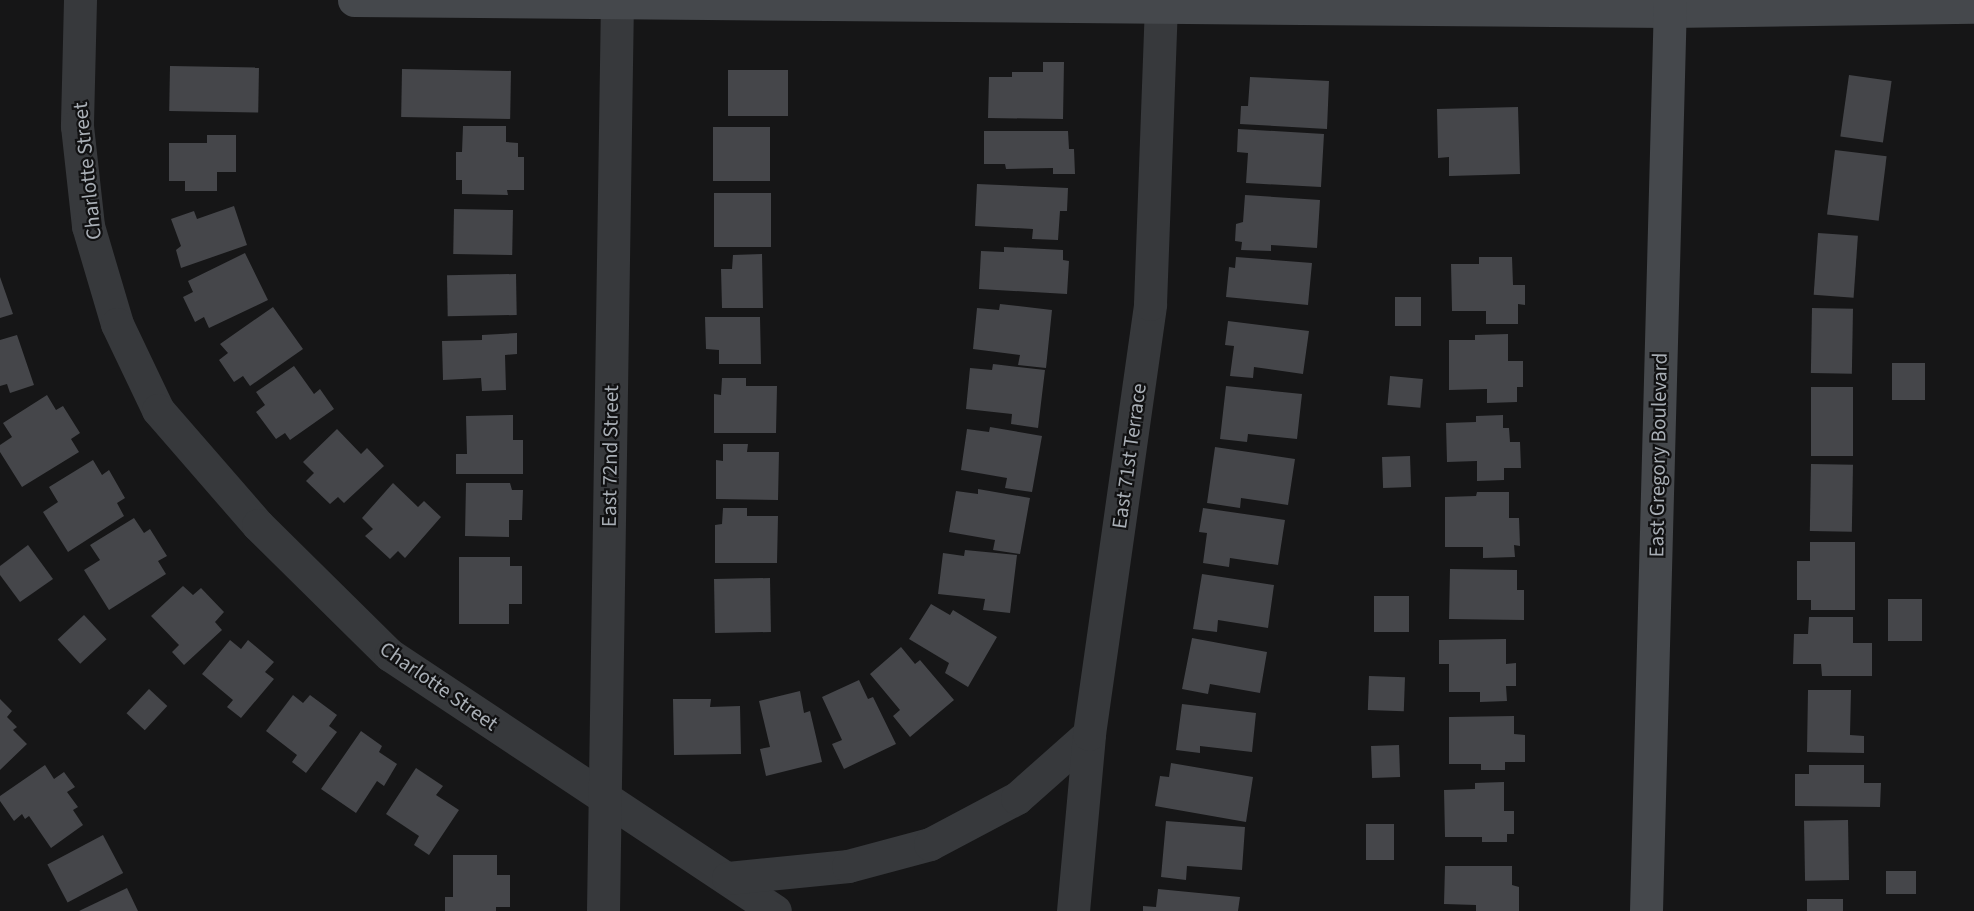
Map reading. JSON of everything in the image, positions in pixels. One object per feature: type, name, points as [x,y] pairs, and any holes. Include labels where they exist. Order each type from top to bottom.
[{"type":"main road","points":[[354,0],[1974,7]]},
{"type":"main road","name":"East Gregory Boulevard","points":[[1646,911],[1669,5]]},
{"type":"street","name":"Charlotte Street","points":[[80,0],[77,126],[88,226],[117,324],[158,410],[258,525],[390,655],[728,878]]},
{"type":"street","name":"East 72nd Street","points":[[603,911],[617,1]]},
{"type":"street","name":"East 71st Terrace","points":[[1073,911],[1089,734],[1150,304],[1161,3]]},
{"type":"street","points":[[728,878],[848,866],[930,844],[1017,798],[1089,734]]},
{"type":"street","points":[[728,878],[775,911]]},
{"type":"building","points":[[1043,62],[1064,62],[1063,119],[988,118],[989,77],[1012,77],[1012,72],[1043,72]]},
{"type":"building","points":[[170,66],[259,68],[258,113],[169,111]]},
{"type":"building","points":[[402,69],[511,71],[510,119],[401,117]]},
{"type":"building","points":[[728,70],[788,70],[788,116],[728,116]]},
{"type":"building","points":[[1849,75],[1892,81],[1883,142],[1840,136]]},
{"type":"building","points":[[1250,77],[1329,81],[1327,129],[1240,124],[1241,106],[1248,106]]},
{"type":"building","points":[[1518,107],[1520,174],[1449,176],[1449,157],[1438,158],[1437,109]]},
{"type":"building","points":[[463,126],[506,126],[506,142],[518,143],[518,157],[524,157],[524,190],[507,190],[508,195],[462,194],[462,180],[456,180],[456,152],[462,152]]},
{"type":"building","points":[[713,127],[770,127],[770,181],[713,181]]},
{"type":"building","points":[[1238,129],[1324,134],[1321,187],[1246,183],[1248,153],[1237,152]]},
{"type":"building","points":[[984,131],[1068,131],[1069,149],[1074,149],[1075,174],[1053,174],[1053,168],[1006,169],[1005,164],[984,164]]},
{"type":"building","points":[[207,135],[236,135],[236,172],[217,172],[217,191],[185,191],[185,181],[169,181],[169,143],[207,143]]},
{"type":"building","points":[[1835,150],[1887,156],[1879,221],[1827,215]]},
{"type":"building","points":[[977,184],[1068,188],[1067,211],[1060,211],[1058,240],[1032,239],[1033,229],[975,226]]},
{"type":"building","points":[[714,193],[771,193],[771,247],[714,247]]},
{"type":"building","points":[[1245,195],[1320,200],[1317,248],[1271,245],[1271,251],[1241,250],[1242,242],[1235,241],[1236,224],[1243,222]]},
{"type":"building","points":[[234,206],[247,245],[181,268],[176,250],[181,246],[171,219],[194,211],[197,219]]},
{"type":"building","points":[[454,209],[513,210],[512,255],[453,254]]},
{"type":"building","points":[[1818,233],[1858,236],[1854,298],[1814,295]]},
{"type":"building","points":[[1004,247],[1063,250],[1063,260],[1069,261],[1067,294],[979,289],[981,251],[1004,252]]},
{"type":"building","points":[[245,253],[268,300],[209,328],[204,317],[195,322],[183,297],[193,292],[188,281]]},
{"type":"building","points":[[762,254],[763,308],[722,308],[721,269],[732,269],[733,255]]},
{"type":"building","points":[[1236,257],[1312,263],[1308,305],[1226,297],[1229,267],[1235,268]]},
{"type":"building","points":[[1479,257],[1512,257],[1513,285],[1525,285],[1525,305],[1518,304],[1518,324],[1486,324],[1486,311],[1452,311],[1451,264],[1479,264]]},
{"type":"building","points":[[516,274],[517,315],[448,316],[447,275]]},
{"type":"building","points":[[0,277],[13,314],[0,318]]},
{"type":"building","points":[[1395,297],[1421,297],[1421,326],[1395,326]]},
{"type":"building","points":[[1000,304],[1052,310],[1046,368],[1018,365],[1020,355],[973,349],[977,308],[999,310]]},
{"type":"building","points":[[273,307],[303,349],[250,386],[243,376],[234,382],[219,360],[228,353],[220,344]]},
{"type":"building","points":[[1812,308],[1853,309],[1852,374],[1811,373]]},
{"type":"building","points":[[705,317],[760,317],[761,364],[719,364],[719,350],[706,349]]},
{"type":"building","points":[[1228,321],[1309,331],[1303,374],[1254,367],[1253,378],[1230,376],[1234,346],[1225,345]]},
{"type":"building","points":[[517,333],[517,354],[505,355],[506,390],[482,391],[481,378],[443,380],[442,341],[482,340],[482,335]]},
{"type":"building","points":[[1508,334],[1508,361],[1523,361],[1523,387],[1517,387],[1517,402],[1487,403],[1487,389],[1449,390],[1449,340],[1475,340],[1475,335]]},
{"type":"building","points":[[17,335],[34,385],[10,393],[7,384],[0,386],[0,340]]},
{"type":"building","points":[[1892,363],[1925,363],[1925,400],[1892,400]]},
{"type":"building","points":[[993,364],[1045,370],[1038,428],[1011,424],[1012,414],[966,409],[970,368],[992,370]]},
{"type":"building","points":[[294,366],[314,394],[320,389],[334,409],[290,440],[285,433],[276,439],[256,412],[265,405],[256,392]]},
{"type":"building","points":[[1390,376],[1423,379],[1420,408],[1387,405]]},
{"type":"building","points":[[722,378],[746,378],[746,386],[777,386],[776,433],[714,433],[714,394],[721,395]]},
{"type":"building","points":[[1226,386],[1302,394],[1297,439],[1248,434],[1247,442],[1220,439]]},
{"type":"building","points":[[1811,387],[1853,387],[1853,456],[1811,456]]},
{"type":"building","points":[[47,395],[56,410],[63,406],[80,433],[71,439],[79,452],[22,487],[0,452],[0,445],[12,437],[3,423]]},
{"type":"building","points":[[513,415],[513,440],[523,440],[523,474],[456,474],[456,454],[467,454],[466,416]]},
{"type":"building","points":[[1503,415],[1503,428],[1509,428],[1510,442],[1520,442],[1521,468],[1504,468],[1504,480],[1477,481],[1477,461],[1447,462],[1446,423],[1476,422],[1476,416]]},
{"type":"building","points":[[990,427],[1042,436],[1032,492],[1005,488],[1007,478],[961,470],[967,429],[989,432]]},
{"type":"building","points":[[337,429],[361,454],[367,448],[384,466],[344,503],[338,497],[330,504],[306,481],[314,473],[303,462]]},
{"type":"building","points":[[723,444],[748,444],[747,452],[779,452],[778,500],[716,499],[716,460],[723,461]]},
{"type":"building","points":[[1215,447],[1295,459],[1288,505],[1241,498],[1240,508],[1207,503]]},
{"type":"building","points":[[1410,456],[1411,487],[1383,488],[1382,457]]},
{"type":"building","points":[[93,460],[102,475],[109,470],[125,498],[117,503],[124,516],[68,552],[43,512],[58,502],[49,487]]},
{"type":"building","points":[[1811,464],[1853,465],[1852,532],[1810,531]]},
{"type":"building","points":[[393,483],[418,507],[424,501],[441,517],[405,558],[398,551],[390,559],[365,536],[373,529],[362,518]]},
{"type":"building","points":[[466,483],[510,483],[512,490],[523,490],[522,520],[509,520],[509,537],[465,536]]},
{"type":"building","points":[[978,489],[1030,498],[1020,554],[993,550],[995,540],[949,532],[956,491],[978,494]]},
{"type":"building","points":[[1477,492],[1509,492],[1509,518],[1519,518],[1520,546],[1514,545],[1515,557],[1483,558],[1483,547],[1445,547],[1445,497],[1476,496]]},
{"type":"building","points":[[723,508],[747,508],[747,516],[778,516],[777,563],[715,563],[715,525],[722,524]]},
{"type":"building","points":[[1203,508],[1285,520],[1278,565],[1230,558],[1229,567],[1203,563],[1207,533],[1199,532]]},
{"type":"building","points":[[134,518],[144,533],[150,529],[167,556],[158,561],[166,574],[109,610],[84,570],[100,560],[90,545]]},
{"type":"building","points":[[1810,542],[1855,542],[1855,610],[1811,610],[1811,600],[1797,600],[1797,561],[1810,561]]},
{"type":"building","points":[[28,545],[53,579],[20,602],[0,575],[0,566]]},
{"type":"building","points":[[965,550],[1017,555],[1010,613],[983,610],[985,599],[938,594],[943,553],[964,556]]},
{"type":"building","points":[[459,557],[510,557],[510,566],[522,566],[522,604],[509,604],[509,624],[459,624]]},
{"type":"building","points":[[1450,569],[1517,570],[1517,590],[1524,590],[1524,620],[1449,619]]},
{"type":"building","points":[[1202,574],[1274,585],[1268,628],[1218,620],[1217,632],[1193,629]]},
{"type":"building","points":[[770,578],[771,632],[715,633],[714,579]]},
{"type":"building","points":[[183,586],[193,595],[201,588],[224,612],[215,622],[222,630],[184,665],[172,652],[179,645],[151,616]]},
{"type":"building","points":[[1374,596],[1409,596],[1409,632],[1374,632]]},
{"type":"building","points":[[1888,599],[1922,599],[1922,641],[1888,641]]},
{"type":"building","points":[[931,604],[950,615],[953,610],[997,637],[968,687],[945,673],[949,663],[909,639]]},
{"type":"building","points":[[84,615],[107,639],[80,664],[58,640]]},
{"type":"building","points":[[1809,617],[1853,617],[1853,643],[1872,643],[1872,676],[1822,676],[1821,664],[1793,664],[1794,634],[1808,634]]},
{"type":"building","points":[[1192,638],[1267,652],[1260,693],[1210,684],[1208,694],[1182,689]]},
{"type":"building","points":[[1506,639],[1506,664],[1516,663],[1516,686],[1506,686],[1507,701],[1480,702],[1480,692],[1449,692],[1449,664],[1439,664],[1439,640]]},
{"type":"building","points":[[230,640],[241,649],[248,640],[274,662],[265,672],[274,679],[241,718],[227,707],[233,700],[202,674]]},
{"type":"building","points":[[901,647],[915,664],[920,660],[954,700],[910,737],[893,716],[900,710],[870,674]]},
{"type":"building","points":[[1369,676],[1405,677],[1404,711],[1368,710]]},
{"type":"building","points":[[859,680],[868,699],[873,697],[896,744],[844,769],[832,744],[842,740],[822,697]]},
{"type":"building","points":[[149,689],[167,706],[145,730],[126,713]]},
{"type":"building","points":[[1808,690],[1851,690],[1850,735],[1864,736],[1864,753],[1807,752]]},
{"type":"building","points":[[800,691],[804,713],[810,711],[822,762],[766,776],[760,749],[770,747],[759,701]]},
{"type":"building","points":[[293,695],[303,703],[310,695],[337,715],[329,726],[337,732],[306,773],[292,762],[297,755],[266,731]]},
{"type":"building","points":[[0,699],[12,711],[7,717],[17,727],[13,730],[27,744],[0,770]]},
{"type":"building","points":[[673,699],[711,699],[710,707],[740,706],[741,754],[674,755]]},
{"type":"building","points":[[1182,704],[1256,713],[1252,752],[1200,746],[1200,753],[1176,750]]},
{"type":"building","points":[[1514,716],[1514,734],[1525,735],[1525,762],[1505,762],[1505,770],[1481,770],[1481,764],[1449,764],[1449,717]]},
{"type":"building","points":[[361,731],[382,746],[379,752],[397,764],[384,786],[377,781],[356,813],[321,789]]},
{"type":"building","points":[[1399,745],[1400,777],[1372,778],[1371,746]]},
{"type":"building","points":[[1171,763],[1253,777],[1246,822],[1155,806],[1160,776],[1169,777]]},
{"type":"building","points":[[45,765],[54,779],[64,772],[75,787],[67,792],[78,807],[73,810],[83,825],[51,848],[29,816],[25,819],[22,814],[14,821],[0,801],[0,796]]},
{"type":"building","points":[[1809,765],[1864,765],[1864,783],[1881,783],[1880,807],[1795,806],[1795,774],[1809,774]]},
{"type":"building","points":[[416,768],[443,786],[436,795],[459,810],[429,855],[414,845],[419,836],[386,814]]},
{"type":"building","points":[[1504,782],[1504,811],[1514,811],[1514,834],[1507,834],[1507,842],[1482,842],[1482,837],[1445,837],[1444,790],[1475,789],[1475,783]]},
{"type":"building","points":[[1848,820],[1849,880],[1805,881],[1804,821]]},
{"type":"building","points":[[1166,821],[1245,827],[1242,870],[1187,866],[1186,880],[1161,877]]},
{"type":"building","points":[[1366,824],[1394,824],[1394,860],[1366,860]]},
{"type":"building","points":[[103,835],[123,873],[68,903],[47,865]]},
{"type":"building","points":[[453,855],[497,855],[497,875],[510,875],[510,907],[496,907],[496,911],[445,911],[445,897],[453,897]]},
{"type":"building","points":[[1445,866],[1512,866],[1512,885],[1519,887],[1519,911],[1476,911],[1476,905],[1444,904]]},
{"type":"building","points":[[1886,871],[1916,871],[1916,894],[1886,894]]},
{"type":"building","points":[[127,888],[138,911],[79,911]]},
{"type":"building","points":[[1158,889],[1240,897],[1238,911],[1143,911],[1143,906],[1156,907]]},
{"type":"building","points":[[1807,899],[1843,899],[1843,911],[1807,911]]}]
